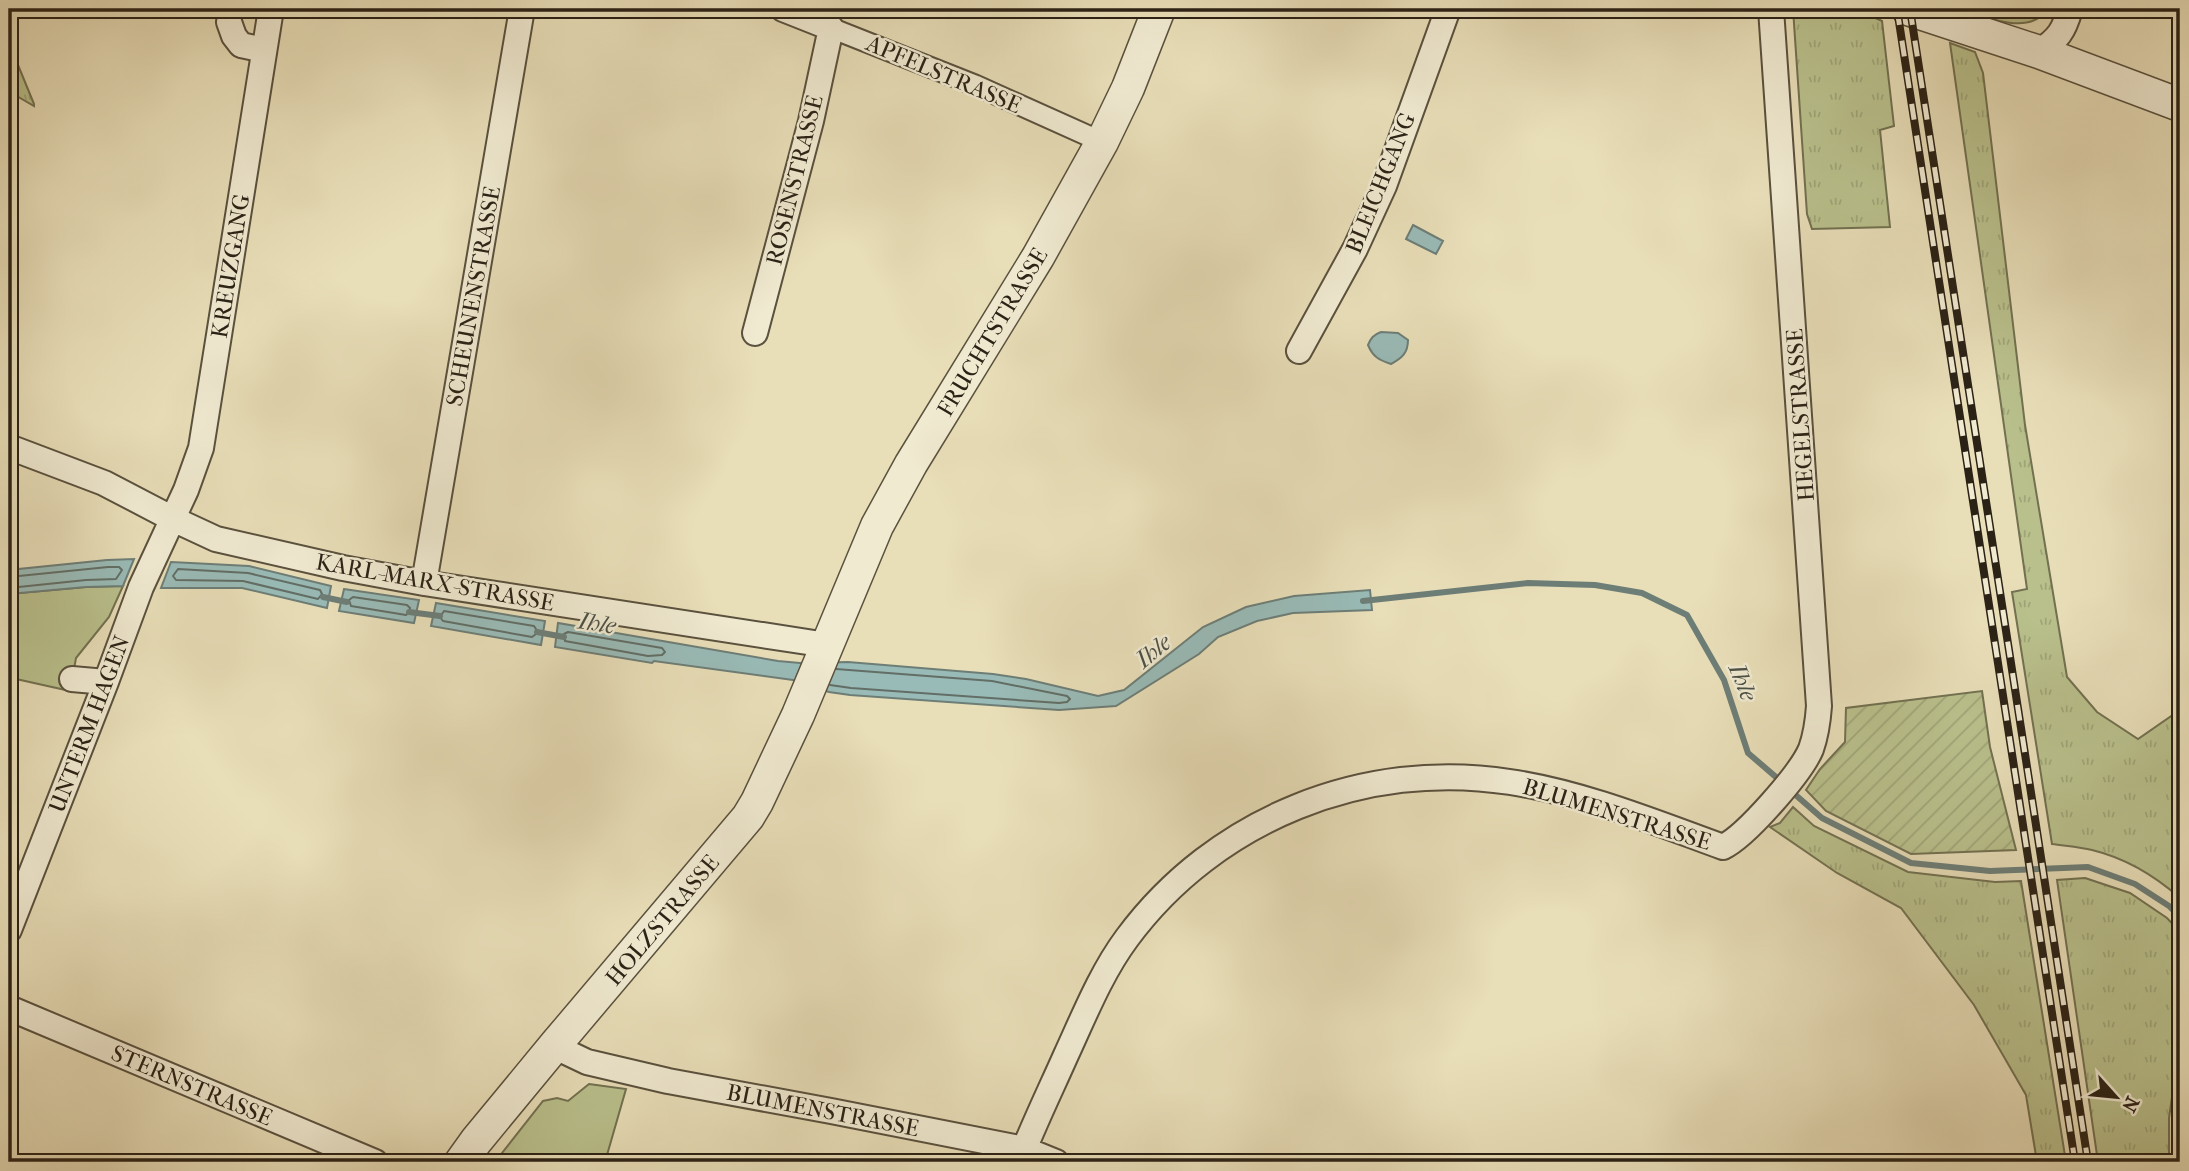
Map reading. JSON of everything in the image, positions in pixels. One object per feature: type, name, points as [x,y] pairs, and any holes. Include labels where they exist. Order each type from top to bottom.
[{"type":"street","name":"KREUZGANG","points":[[173,519],[193,471],[203,436],[271,9]]},
{"type":"street","name":"SCHEUNENSTRASSE","points":[[424,583],[522,9]]},
{"type":"street","name":"APFELSTRASSE","points":[[783,9],[975,85],[1102,142]]},
{"type":"street","name":"FRUCHTSTRASSE","points":[[825,649],[887,505],[1044,246],[1102,142],[1128,88],[1159,9]]},
{"type":"street","name":"BLEICHGANG","points":[[1299,351],[1354,249],[1384,186],[1448,9]]},
{"type":"street","name":"HEGELSTRASSE","points":[[1768,807],[1810,750],[1818,724],[1819,706],[1771,9]]},
{"type":"street","points":[[1909,9],[2039,52],[2180,105]]},
{"type":"street","points":[[2039,52],[2056,41],[2070,9]]},
{"type":"street","points":[[229,22],[234,36],[242,46],[264,50]]},
{"type":"street","name":"ROSENSTRASSE","points":[[755,333],[810,121],[831,27]]},
{"type":"street","name":"KARL-MARX-STRASSE","points":[[9,447],[104,483],[216,539],[424,583],[825,649]]},
{"type":"street","name":"UNTERM HAGEN","points":[[9,930],[141,587],[173,519]]},
{"type":"street","name":"HOLZSTRASSE","points":[[461,1162],[556,1044],[748,817],[758,802],[825,649]]},
{"type":"street","points":[[72,679],[106,682]]},
{"type":"street","name":"BLUMENSTRASSE","points":[[556,1044],[587,1062],[668,1081],[831,1111],[1021,1156],[1103,976],[1152,907],[1183,877],[1219,849],[1258,824],[1296,805],[1337,792],[1399,778],[1472,778],[1548,789],[1723,846],[1732,843],[1768,807]]},
{"type":"street","name":"STERNSTRASSE","points":[[9,1008],[375,1162]]},
{"type":"street","points":[[1021,1156],[1056,1162]]},
{"type":"green space","points":[[1793,9],[1856,9],[1882,21],[1894,126],[1880,130],[1890,227],[1812,229],[1807,214]]},
{"type":"green space","points":[[1964,9],[2047,9],[2031,22],[2020,23],[1984,17]]},
{"type":"green space","points":[[9,43],[34,104],[34,106],[9,89]]},
{"type":"green space","points":[[1950,43],[1975,52],[1983,73],[2025,425],[2067,677],[2097,712],[2138,739],[2180,710],[2180,898],[2150,875],[2128,863],[2092,850],[2052,844],[2012,592],[2027,589]]},
{"type":"green space","points":[[123,586],[109,617],[76,658],[70,691],[16,679],[9,708],[9,594]]},
{"type":"green space","points":[[1982,691],[1990,747],[2016,850],[1911,854],[1826,811],[1806,790],[1820,769],[1845,742],[1846,708]]},
{"type":"green space","points":[[1793,807],[1814,826],[1908,872],[1995,882],[2021,881],[2066,1162],[2037,1162],[2026,1095],[1974,1005],[1901,908],[1837,873],[1770,827],[1780,823]]},
{"type":"green space","points":[[2085,878],[2130,893],[2167,918],[2180,932],[2180,1042],[2169,1118],[2169,1162],[2098,1162],[2057,880]]},
{"type":"green space","points":[[589,1084],[626,1089],[605,1162],[495,1162],[543,1101],[557,1098],[568,1101]]},
{"type":"water","points":[[1413,225],[1443,241],[1436,254],[1406,239]]},
{"type":"water","points":[[1398,333],[1408,340],[1404,355],[1391,364],[1377,358],[1368,345],[1376,334]]},
{"type":"water","points":[[134,559],[123,586],[9,594],[9,570]]},
{"type":"water","points":[[171,562],[249,566],[331,586],[327,608],[242,588],[161,588]]},
{"type":"water","points":[[344,589],[419,600],[414,623],[339,611]]},
{"type":"water","points":[[1370,590],[1372,610],[1293,613],[1257,621],[1218,637],[1199,654],[1116,706],[1059,710],[850,695],[829,692],[793,680],[654,661],[652,663],[555,647],[558,623],[778,661],[848,662],[993,674],[1098,696],[1124,690],[1203,627],[1246,607],[1294,596]]},
{"type":"water","points":[[436,603],[545,621],[541,645],[431,626]]},
{"type":"waterway","name":"Ihle","points":[[1363,601],[1528,583],[1595,585],[1642,593],[1687,615],[1724,680],[1748,753],[1783,783]]},
{"type":"waterway","name":"Ihle","points":[[323,597],[347,602]]},
{"type":"waterway","name":"Ihle","points":[[409,612],[440,616]]},
{"type":"waterway","name":"Ihle","points":[[537,632],[564,637]]},
{"type":"waterway","name":"Ihle","points":[[1791,791],[1822,818],[1911,863],[1990,871],[2088,867],[2135,884],[2169,906],[2180,917]]},
{"type":"waterway","name":"Ihle","points":[[2178,1162],[2180,1098]]},
{"type":"railway","points":[[1897,9],[2075,1162]]},
{"type":"railway","points":[[1910,9],[2088,1162]]}]
